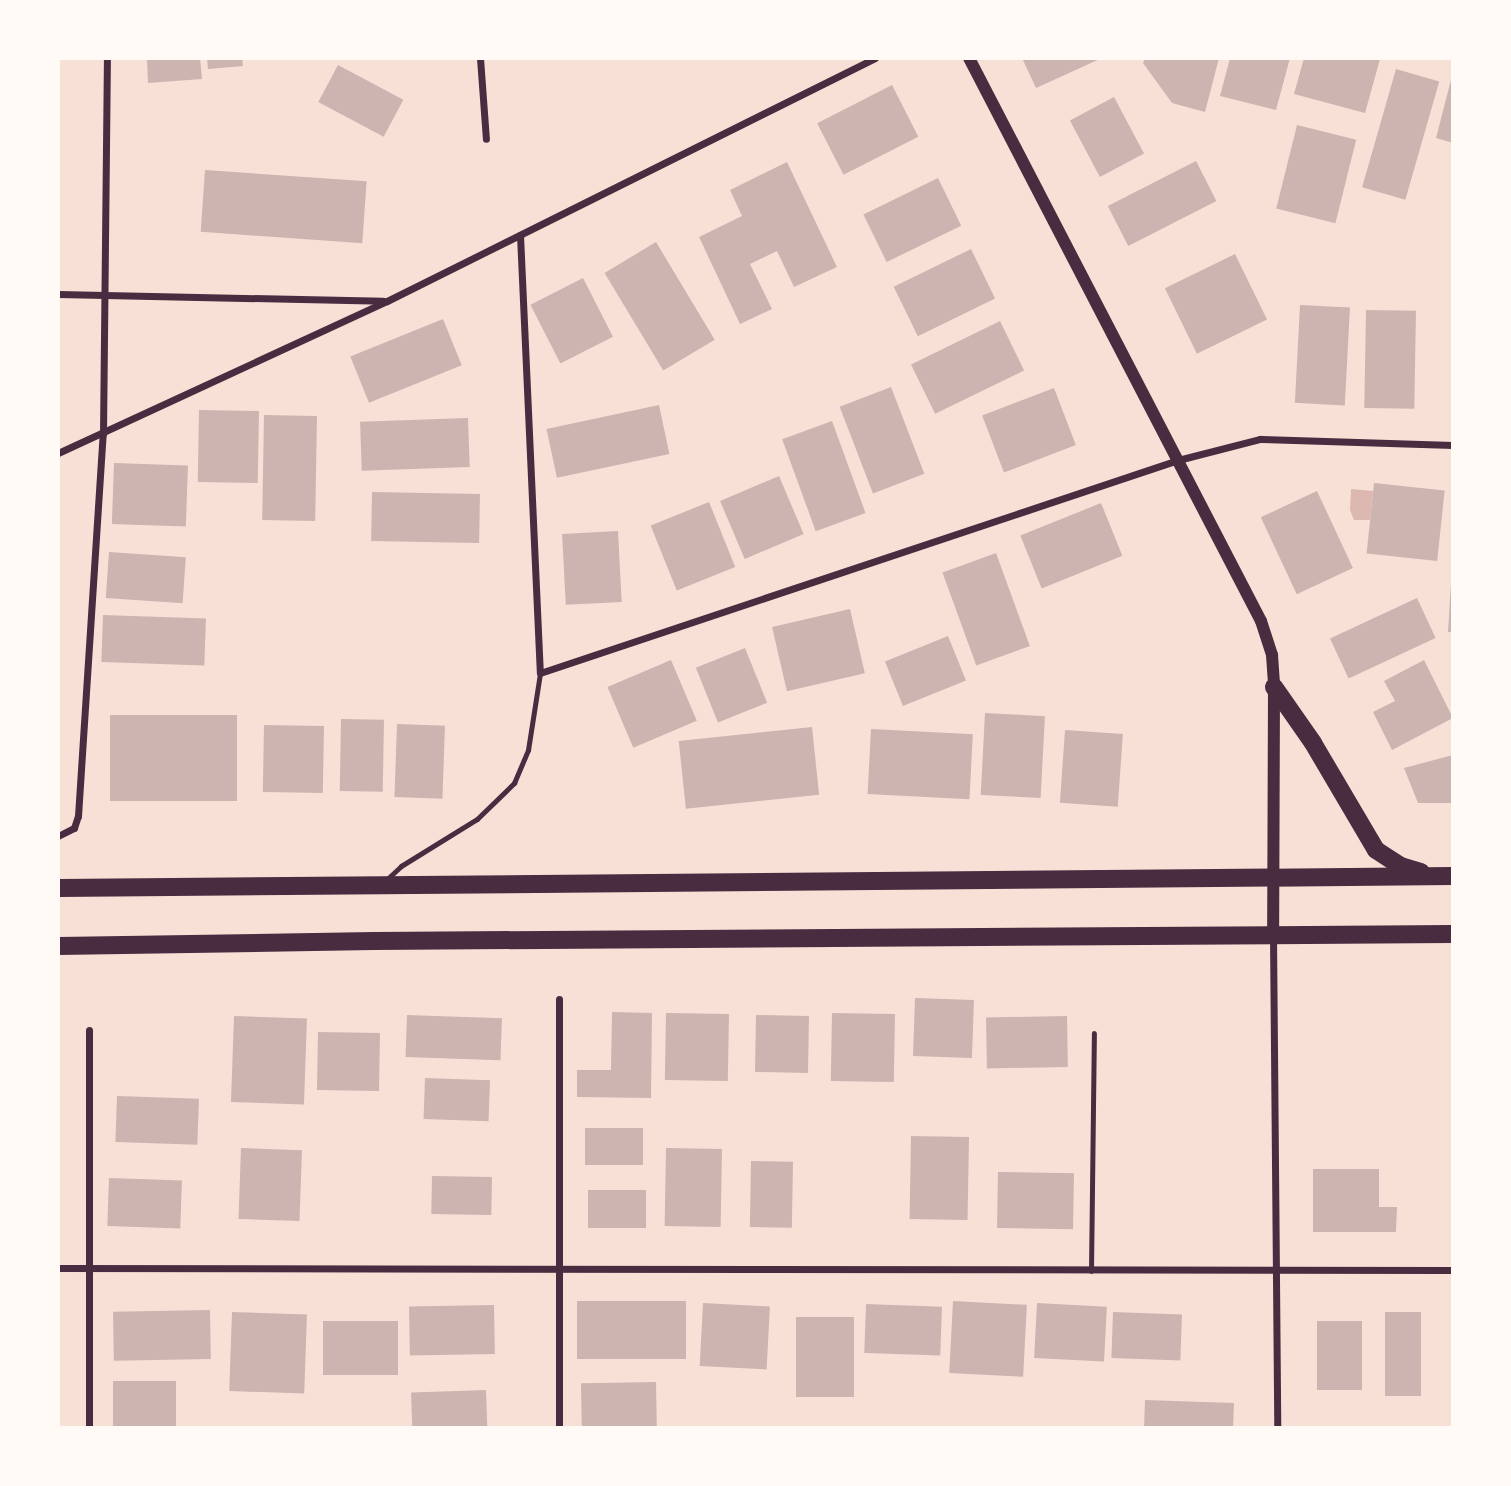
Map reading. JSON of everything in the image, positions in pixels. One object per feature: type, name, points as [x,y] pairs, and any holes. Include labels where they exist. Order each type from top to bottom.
[{"type":"main road","points":[[1274,687],[1313,743],[1376,850],[1401,866],[1434,876]]},
{"type":"main road","points":[[58,888],[1453,876]]},
{"type":"main road","points":[[58,946],[1453,934]]},
{"type":"street","points":[[58,836],[74,828],[78,817],[103,434],[107,58]]},
{"type":"street","points":[[480,58],[486,139]]},
{"type":"street","points":[[58,453],[387,301],[874,58]]},
{"type":"street","points":[[969,58],[1261,621],[1272,654],[1276,1428]]},
{"type":"street","points":[[520,235],[540,673],[1178,460],[1260,439],[1453,445]]},
{"type":"street","points":[[58,294],[387,301]]},
{"type":"street","points":[[559,999],[559,1428]]},
{"type":"street","points":[[89,1030],[89,1428]]},
{"type":"street","points":[[58,1268],[1453,1270]]},
{"type":"lane","points":[[380,885],[401,866],[477,819],[514,783],[528,750],[540,673]]},
{"type":"lane","points":[[1091,1271],[1094,1032]]},
{"type":"shaded area","points":[[1351,489],[1373,491],[1370,520],[1354,520],[1350,510]]},
{"type":"building","points":[[147,58],[200,58],[202,79],[148,83]]},
{"type":"building","points":[[207,58],[242,58],[243,66],[208,69]]},
{"type":"building","points":[[1022,58],[1102,58],[1036,88]]},
{"type":"building","points":[[1145,58],[1219,58],[1205,112],[1172,103],[1143,63]]},
{"type":"building","points":[[1230,58],[1290,58],[1276,110],[1220,96]]},
{"type":"building","points":[[1304,58],[1380,59],[1365,113],[1294,94]]},
{"type":"building","points":[[338,65],[403,100],[384,137],[318,102]]},
{"type":"building","points":[[1396,69],[1439,81],[1405,200],[1362,187]]},
{"type":"building","points":[[1453,76],[1453,143],[1436,138]]},
{"type":"building","points":[[892,85],[918,137],[843,175],[817,123]]},
{"type":"building","points":[[1114,97],[1144,154],[1100,177],[1070,120]]},
{"type":"building","points":[[1297,125],[1356,140],[1335,223],[1276,208]]},
{"type":"building","points":[[1196,161],[1216,201],[1128,246],[1108,206]]},
{"type":"building","points":[[787,162],[837,267],[794,287],[777,251],[750,264],[772,309],[740,324],[699,237],[742,216],[730,190]]},
{"type":"building","points":[[205,170],[367,181],[362,243],[201,232]]},
{"type":"building","points":[[938,178],[961,226],[887,262],[863,214]]},
{"type":"building","points":[[656,242],[715,340],[663,371],[605,273]]},
{"type":"building","points":[[971,249],[995,298],[918,336],[894,287]]},
{"type":"building","points":[[1235,254],[1267,320],[1197,354],[1165,288]]},
{"type":"building","points":[[583,278],[613,337],[560,364],[530,305]]},
{"type":"building","points":[[1300,305],[1350,308],[1345,405],[1295,403]]},
{"type":"building","points":[[1366,310],[1416,311],[1414,409],[1364,408]]},
{"type":"building","points":[[443,319],[462,365],[369,403],[350,356]]},
{"type":"building","points":[[1000,321],[1024,370],[935,414],[911,364]]},
{"type":"building","points":[[891,387],[924,474],[873,494],[840,407]]},
{"type":"building","points":[[1054,388],[1076,445],[1004,473],[982,416]]},
{"type":"building","points":[[659,405],[669,454],[557,478],[547,429]]},
{"type":"building","points":[[199,410],[259,411],[258,483],[198,482]]},
{"type":"building","points":[[264,415],[317,416],[315,521],[262,520]]},
{"type":"building","points":[[468,418],[470,467],[362,471],[360,422]]},
{"type":"building","points":[[832,421],[866,513],[816,531],[782,439]]},
{"type":"building","points":[[114,463],[188,466],[186,527],[112,524]]},
{"type":"building","points":[[779,476],[804,534],[745,559],[720,501]]},
{"type":"building","points":[[1374,483],[1445,490],[1437,561],[1367,554]]},
{"type":"building","points":[[1317,491],[1353,568],[1297,594],[1261,517]]},
{"type":"building","points":[[372,492],[480,494],[479,543],[371,541]]},
{"type":"building","points":[[709,502],[735,567],[677,591],[651,526]]},
{"type":"building","points":[[1101,503],[1122,556],[1042,588],[1020,536]]},
{"type":"building","points":[[618,531],[622,602],[566,605],[562,534]]},
{"type":"building","points":[[109,552],[186,557],[183,603],[106,598]]},
{"type":"building","points":[[996,553],[1030,646],[976,666],[942,572]]},
{"type":"building","points":[[1451,583],[1453,632],[1448,632]]},
{"type":"building","points":[[1417,598],[1436,638],[1349,678],[1330,639]]},
{"type":"building","points":[[850,609],[865,673],[787,691],[772,627]]},
{"type":"building","points":[[103,615],[206,619],[204,666],[101,662]]},
{"type":"building","points":[[948,636],[966,681],[903,706],[885,661]]},
{"type":"building","points":[[745,648],[767,703],[718,723],[696,668]]},
{"type":"building","points":[[671,660],[697,721],[633,748],[607,687]]},
{"type":"building","points":[[1424,660],[1453,718],[1392,750],[1373,712],[1395,701],[1384,681]]},
{"type":"building","points":[[985,713],[1045,716],[1041,798],[981,795]]},
{"type":"building","points":[[110,715],[237,715],[237,801],[110,801]]},
{"type":"building","points":[[341,719],[384,720],[383,792],[340,791]]},
{"type":"building","points":[[397,724],[445,726],[442,799],[394,797]]},
{"type":"building","points":[[264,725],[324,726],[323,793],[263,792]]},
{"type":"building","points":[[812,727],[819,795],[686,809],[679,741]]},
{"type":"building","points":[[871,729],[973,734],[969,799],[868,794]]},
{"type":"building","points":[[1065,730],[1123,734],[1118,807],[1060,803]]},
{"type":"building","points":[[1453,755],[1453,803],[1418,803],[1404,768]]},
{"type":"building","points":[[915,998],[974,1000],[972,1058],[913,1056]]},
{"type":"building","points":[[612,1012],[652,1013],[651,1098],[577,1097],[577,1070],[611,1070]]},
{"type":"building","points":[[666,1013],[729,1014],[728,1081],[665,1080]]},
{"type":"building","points":[[832,1013],[895,1014],[894,1082],[831,1081]]},
{"type":"building","points":[[407,1015],[502,1018],[500,1060],[406,1057]]},
{"type":"building","points":[[756,1015],[809,1016],[808,1073],[755,1072]]},
{"type":"building","points":[[234,1016],[307,1019],[304,1104],[231,1102]]},
{"type":"building","points":[[1067,1016],[1068,1067],[987,1068],[986,1017]]},
{"type":"building","points":[[318,1032],[380,1033],[379,1091],[317,1090]]},
{"type":"building","points":[[425,1078],[490,1080],[489,1121],[424,1119]]},
{"type":"building","points":[[117,1096],[199,1099],[197,1145],[115,1142]]},
{"type":"building","points":[[585,1128],[643,1128],[643,1165],[585,1165]]},
{"type":"building","points":[[911,1136],[969,1137],[968,1220],[910,1219]]},
{"type":"building","points":[[241,1148],[302,1150],[299,1221],[239,1219]]},
{"type":"building","points":[[666,1148],[722,1149],[721,1227],[665,1226]]},
{"type":"building","points":[[751,1161],[793,1162],[792,1228],[750,1227]]},
{"type":"building","points":[[1313,1169],[1379,1169],[1379,1207],[1397,1207],[1396,1232],[1313,1232]]},
{"type":"building","points":[[998,1172],[1074,1173],[1073,1229],[997,1228]]},
{"type":"building","points":[[432,1176],[492,1177],[491,1215],[431,1214]]},
{"type":"building","points":[[109,1178],[182,1181],[180,1229],[107,1226]]},
{"type":"building","points":[[588,1190],[646,1190],[646,1228],[588,1228]]},
{"type":"building","points":[[577,1301],[686,1301],[686,1359],[577,1359]]},
{"type":"building","points":[[953,1301],[1027,1305],[1023,1377],[949,1373]]},
{"type":"building","points":[[703,1303],[770,1307],[767,1369],[700,1366]]},
{"type":"building","points":[[1037,1303],[1107,1307],[1104,1362],[1034,1358]]},
{"type":"building","points":[[866,1304],[942,1307],[940,1356],[864,1353]]},
{"type":"building","points":[[494,1305],[495,1354],[410,1355],[409,1306]]},
{"type":"building","points":[[210,1310],[211,1359],[114,1361],[113,1312]]},
{"type":"building","points":[[232,1312],[307,1315],[304,1394],[229,1391]]},
{"type":"building","points":[[1113,1312],[1182,1314],[1180,1360],[1111,1358]]},
{"type":"building","points":[[1385,1312],[1421,1312],[1421,1396],[1385,1396]]},
{"type":"building","points":[[796,1317],[854,1317],[854,1397],[796,1397]]},
{"type":"building","points":[[323,1321],[398,1321],[398,1375],[323,1375]]},
{"type":"building","points":[[1317,1321],[1362,1321],[1362,1390],[1317,1390]]},
{"type":"building","points":[[113,1381],[176,1381],[176,1428],[113,1428]]},
{"type":"building","points":[[656,1382],[657,1428],[582,1428],[581,1383]]},
{"type":"building","points":[[486,1390],[487,1428],[412,1428],[411,1393]]},
{"type":"building","points":[[1145,1400],[1234,1403],[1233,1428],[1144,1428]]}]
